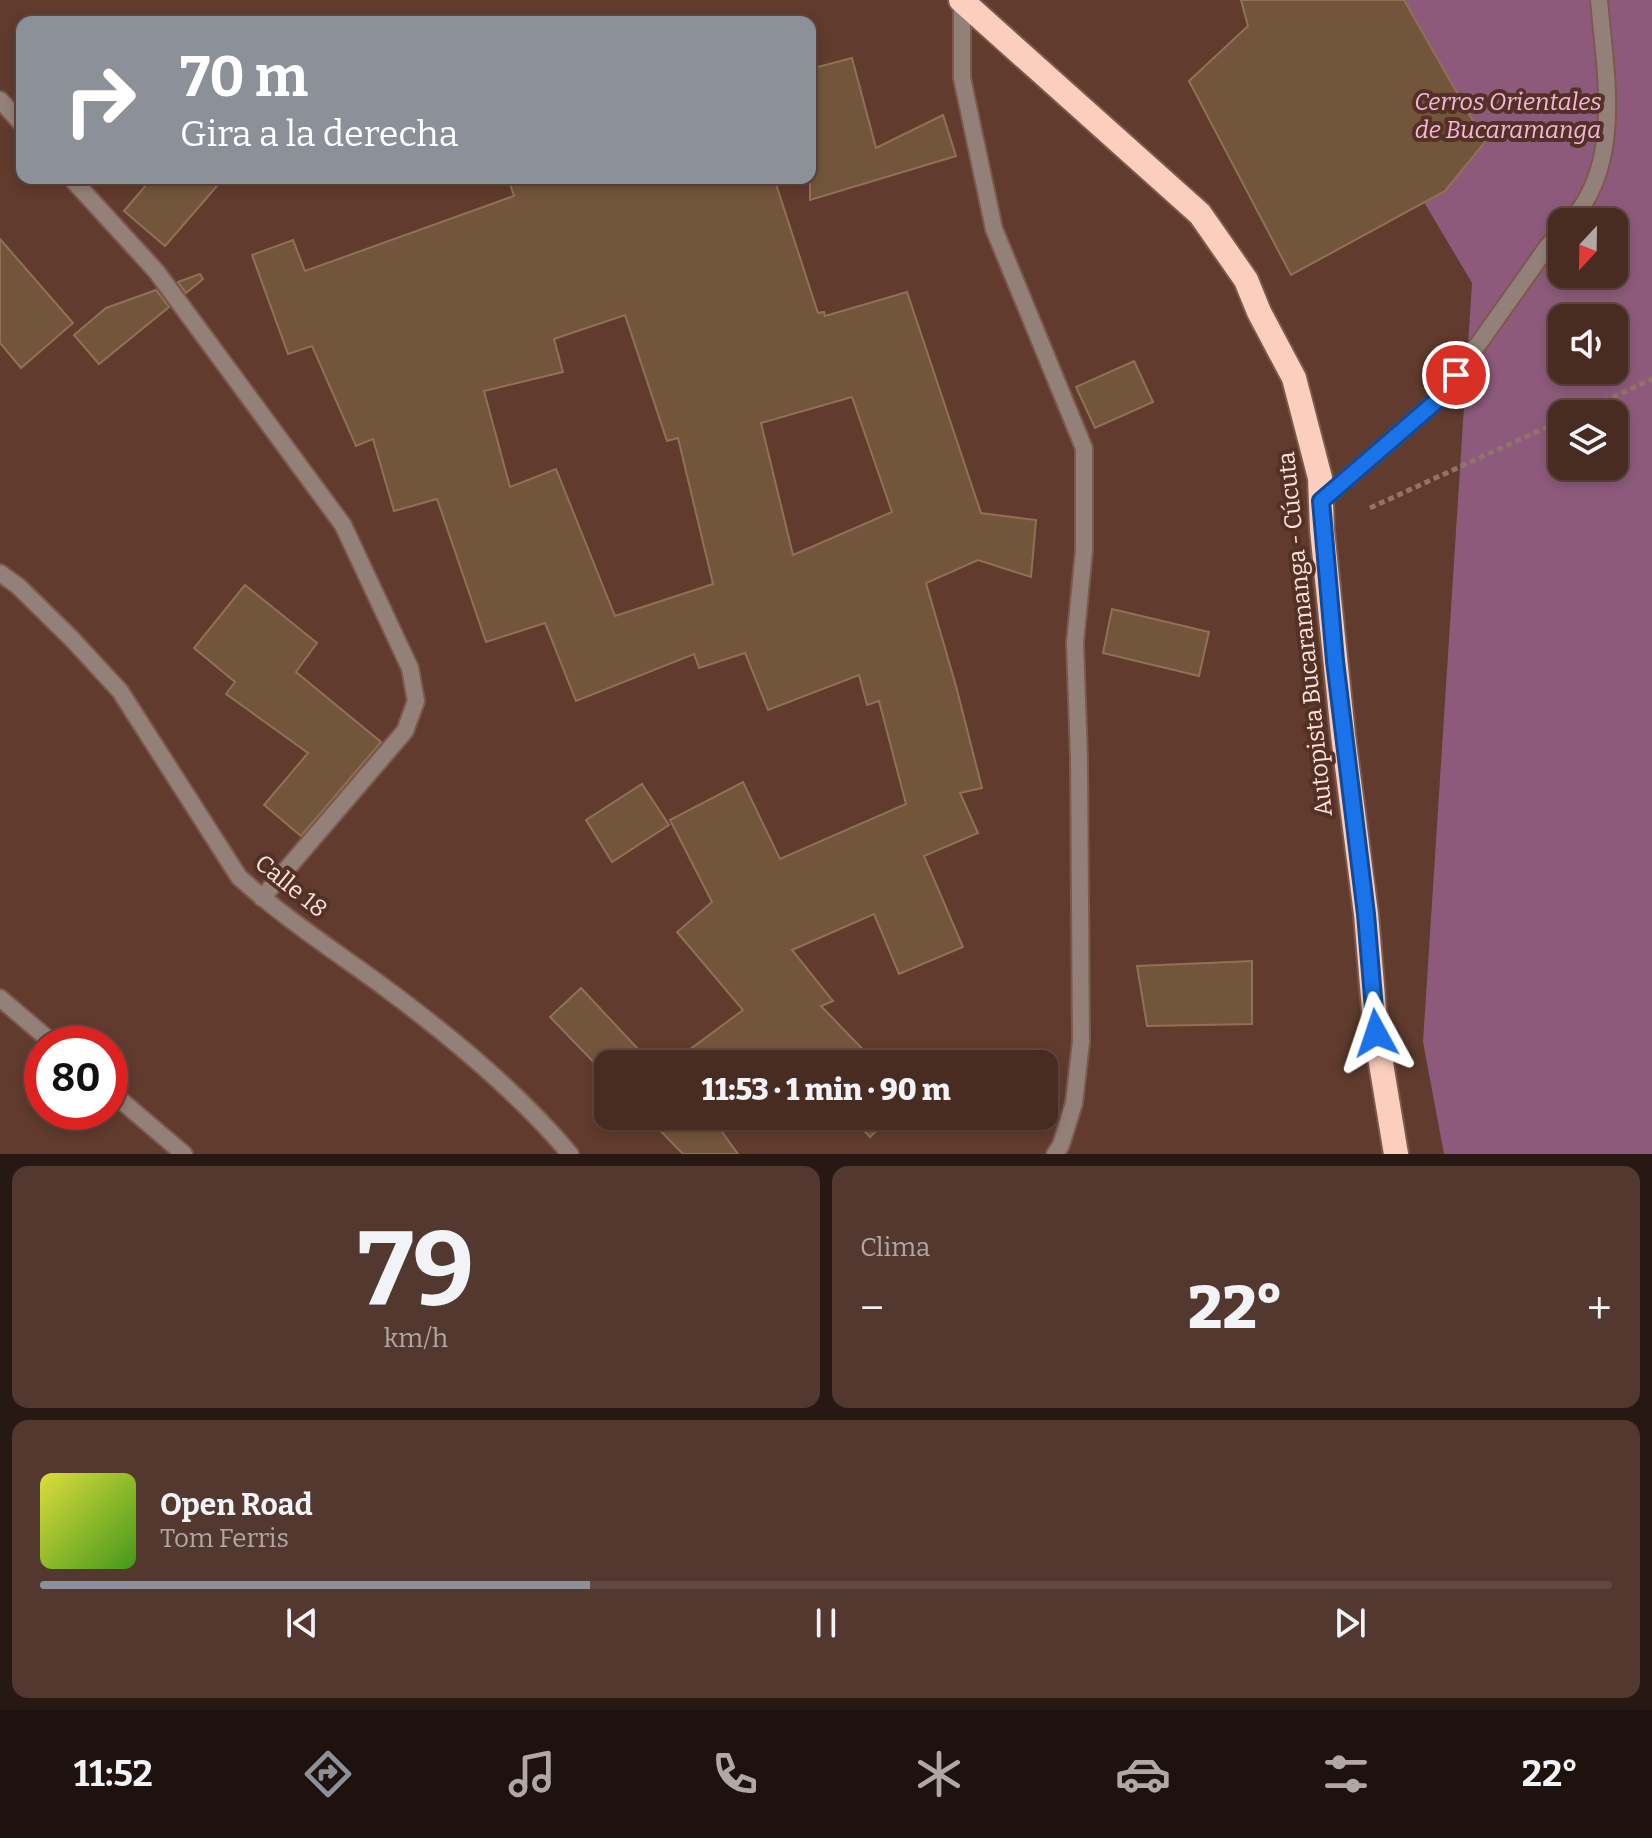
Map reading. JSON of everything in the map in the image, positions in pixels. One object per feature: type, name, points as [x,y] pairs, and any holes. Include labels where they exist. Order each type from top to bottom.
[{"type":"highway","name":"Autopista Bucaramanga - Cúcuta","points":[[962,0],[1200,214],[1246,280],[1259,312],[1294,378],[1320,478],[1322,530],[1376,1033],[1396,1154]]},
{"type":"street","points":[[962,0],[962,78],[994,229],[1084,448],[1084,550],[1075,643],[1081,1042],[1074,1103],[1061,1145],[1055,1154]]},
{"type":"street","points":[[1583,208],[1602,165],[1608,113],[1599,0]]},
{"type":"street","points":[[0,100],[16,117]]},
{"type":"street","points":[[76,184],[156,271],[343,525],[410,668],[416,701],[405,731],[262,898]]},
{"type":"street","points":[[1321,501],[1440,398],[1548,248]]},
{"type":"street","name":"Calle 18","points":[[0,573],[18,586],[72,639],[120,691],[239,877],[486,1070],[570,1154]]},
{"type":"street","points":[[0,998],[33,1026]]},
{"type":"street","points":[[128,1106],[184,1154]]},
{"type":"path","points":[[1606,400],[1652,379]]},
{"type":"path","points":[[1322,530],[1548,426]]},
{"type":"green space","name":"Cerros Orientales de Bucaramanga","points":[[1304,0],[1652,0],[1652,1154],[1444,1154],[1423,1042],[1472,283]]},
{"type":"building","points":[[1241,0],[1404,0],[1485,142],[1445,191],[1291,275],[1189,81],[1248,26]]},
{"type":"building","points":[[852,58],[876,148],[943,115],[956,156],[810,200],[810,184],[816,184],[816,67]]},
{"type":"building","points":[[147,184],[219,184],[165,246],[124,211]]},
{"type":"building","points":[[510,184],[776,184],[818,313],[824,312],[825,316],[907,292],[981,513],[1036,520],[1031,577],[978,560],[926,583],[982,788],[960,793],[978,833],[924,856],[963,947],[899,974],[874,914],[792,950],[833,1001],[821,1006],[863,1050],[689,1050],[743,1010],[677,932],[712,902],[670,820],[743,782],[780,859],[906,804],[879,701],[867,705],[859,675],[768,710],[745,653],[699,668],[694,654],[576,701],[545,623],[486,642],[437,499],[394,511],[373,439],[356,446],[312,346],[288,354],[252,255],[293,240],[305,271],[514,196]],"holes":[[[625,315],[667,441],[678,438],[713,584],[615,616],[556,469],[510,487],[484,391],[563,372],[554,339]],[[852,397],[892,512],[793,555],[761,423]]]},
{"type":"building","points":[[0,239],[73,323],[21,368],[0,343]]},
{"type":"building","points":[[200,274],[203,279],[186,293],[178,282]]},
{"type":"building","points":[[156,290],[169,307],[99,364],[74,335],[106,308]]},
{"type":"building","points":[[1134,361],[1153,402],[1095,428],[1076,387]]},
{"type":"building","points":[[245,585],[317,643],[296,672],[381,742],[301,836],[264,805],[308,753],[226,694],[235,682],[194,648]]},
{"type":"building","points":[[1112,609],[1209,632],[1199,676],[1103,653]]},
{"type":"building","points":[[642,784],[669,825],[612,862],[586,820]]},
{"type":"building","points":[[1252,961],[1252,1024],[1147,1026],[1137,966]]},
{"type":"building","points":[[581,988],[639,1050],[594,1050],[594,1063],[550,1017]]},
{"type":"building","points":[[660,1130],[721,1130],[738,1154],[683,1154]]},
{"type":"building","points":[[863,1130],[877,1130],[870,1137]]},
{"type":"route","points":[[1376,1033],[1366,914],[1335,661],[1321,501],[1440,398],[1456,375]]}]
